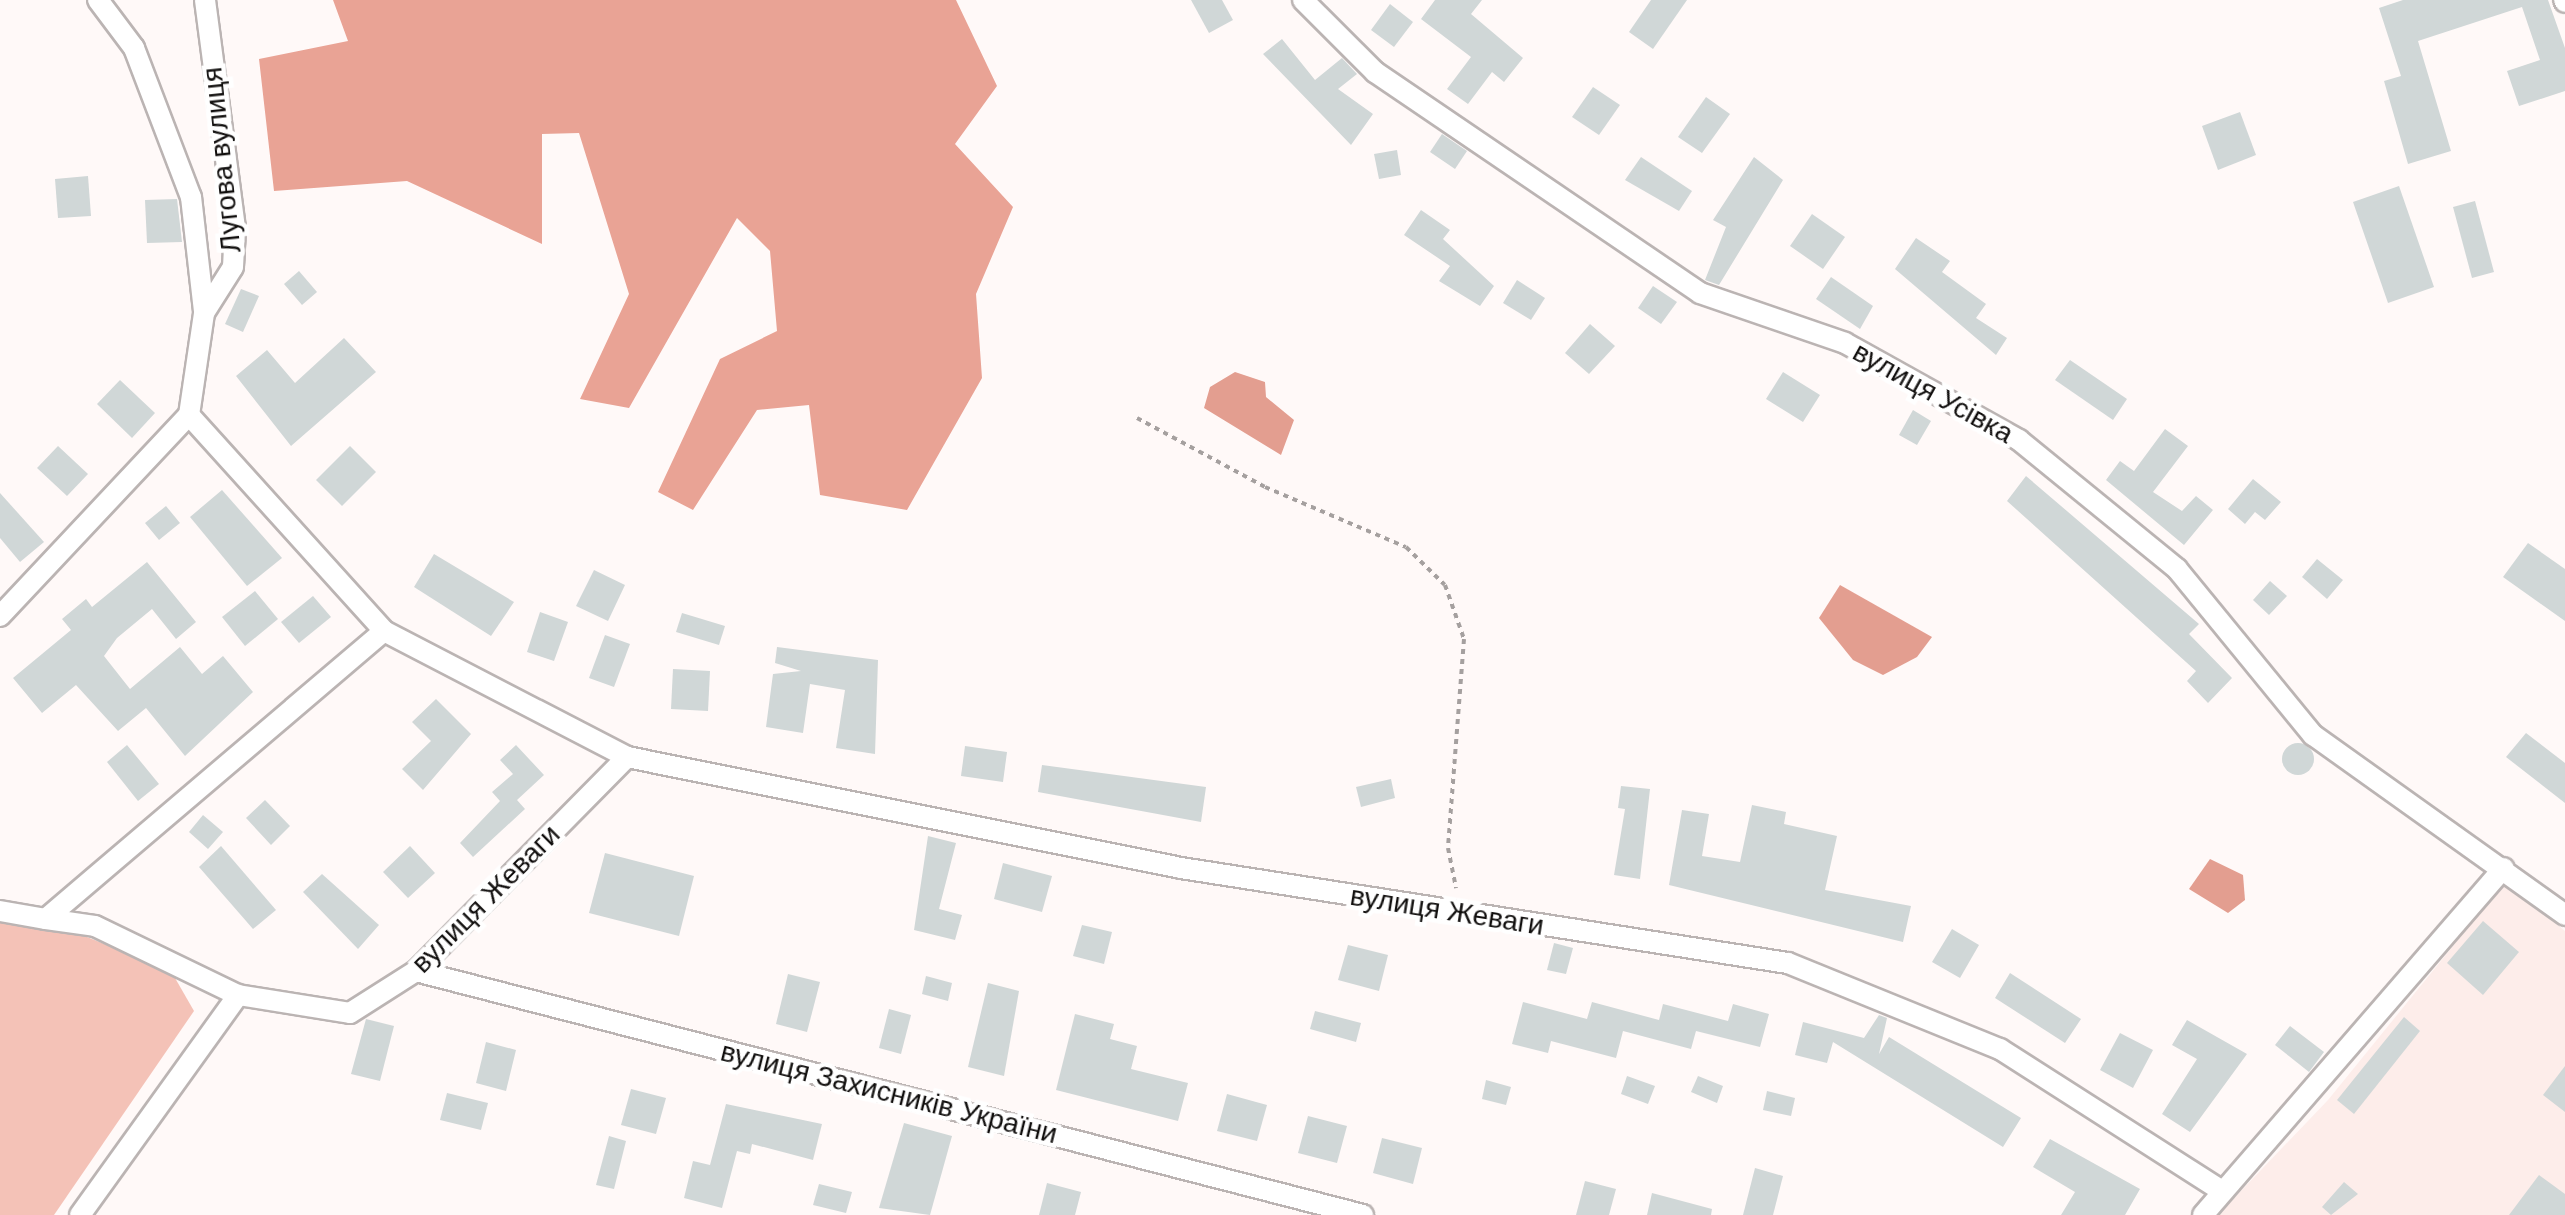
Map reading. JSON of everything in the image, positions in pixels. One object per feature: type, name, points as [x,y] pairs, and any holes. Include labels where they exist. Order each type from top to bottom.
[{"type":"street","name":"Лугова вулиця","points":[[98,0],[134,48],[191,197],[204,313],[189,415]]},
{"type":"street","name":"Лугова вулиця","points":[[204,313],[232,267],[235,228],[205,0]]},
{"type":"street","name":"вулиця Усівка","points":[[1303,0],[1375,72],[1700,293],[1845,343],[2019,440],[2177,569],[2312,735],[2565,915]]},
{"type":"street","points":[[0,616],[189,415]]},
{"type":"street","name":"вулиця Жеваги","points":[[189,415],[384,631],[627,757],[1182,868],[1788,964],[2000,1049],[2219,1188]]},
{"type":"street","points":[[46,918],[384,631]]},
{"type":"street","name":"вулиця Жеваги","points":[[0,912],[95,926],[238,995],[350,1013],[416,971],[627,757]]},
{"type":"street","points":[[2203,1215],[2219,1188],[2504,868]]},
{"type":"street","name":"вулиця Захисників України","points":[[416,971],[1362,1215]]},
{"type":"street","points":[[80,1215],[238,995]]},
{"type":"path","points":[[1138,418],[1264,487],[1406,547],[1445,584],[1464,639],[1448,848],[1461,913]]},
{"type":"shaded area","points":[[333,0],[956,0],[997,86],[955,144],[1013,207],[976,294],[982,378],[907,510],[820,495],[809,405],[757,410],[693,510],[658,492],[720,359],[777,331],[770,251],[737,218],[629,408],[580,399],[629,294],[579,133],[542,134],[542,244],[407,181],[274,191],[259,59],[348,41]]},
{"type":"shaded area","points":[[1235,372],[1265,382],[1266,397],[1294,420],[1281,455],[1204,408],[1210,387]]},
{"type":"shaded area","points":[[1840,585],[1932,637],[1917,657],[1883,675],[1853,660],[1819,618]]},
{"type":"shaded area","points":[[2210,859],[2243,875],[2245,900],[2228,913],[2189,889]]},
{"type":"shaded area","points":[[2505,882],[2565,931],[2565,1215],[2218,1215],[2328,1100]]},
{"type":"shaded area","points":[[0,918],[87,937],[171,971],[194,1011],[54,1215],[0,1215]]},
{"type":"building","points":[[1191,0],[1222,0],[1233,20],[1209,33]]},
{"type":"building","points":[[1435,0],[1482,0],[1471,14],[1523,58],[1504,82],[1492,72],[1468,104],[1447,89],[1471,57],[1421,19]]},
{"type":"building","points":[[1651,0],[1687,0],[1653,49],[1629,32]]},
{"type":"building","points":[[2403,0],[2548,0],[2565,48],[2565,91],[2519,106],[2507,71],[2540,60],[2522,7],[2418,41],[2451,151],[2408,164],[2384,81],[2401,76],[2379,8]]},
{"type":"building","points":[[1390,4],[1413,22],[1394,47],[1371,30]]},
{"type":"building","points":[[1282,39],[1315,80],[1342,58],[1357,74],[1338,89],[1373,114],[1351,145],[1263,54]]},
{"type":"building","points":[[1593,87],[1620,105],[1599,135],[1572,117]]},
{"type":"building","points":[[1706,97],[1730,114],[1702,153],[1678,137]]},
{"type":"building","points":[[2240,112],[2256,155],[2218,170],[2202,126]]},
{"type":"building","points":[[1442,134],[1467,151],[1455,169],[1430,152]]},
{"type":"building","points":[[1397,150],[1401,175],[1379,179],[1374,154]]},
{"type":"building","points":[[1641,157],[1692,191],[1679,211],[1625,180]]},
{"type":"building","points":[[1754,157],[1783,180],[1719,285],[1705,280],[1726,227],[1713,220]]},
{"type":"building","points":[[88,176],[91,216],[58,218],[55,179]]},
{"type":"building","points":[[2399,186],[2434,287],[2388,303],[2353,202]]},
{"type":"building","points":[[177,199],[182,242],[147,243],[145,200]]},
{"type":"building","points":[[2475,201],[2494,272],[2472,278],[2453,207]]},
{"type":"building","points":[[1421,210],[1450,230],[1443,239],[1494,286],[1480,306],[1439,281],[1450,266],[1404,235]]},
{"type":"building","points":[[1812,214],[1845,237],[1823,269],[1790,246]]},
{"type":"building","points":[[1916,238],[1950,261],[1942,272],[1986,304],[1976,318],[2007,338],[1996,355],[1895,269]]},
{"type":"building","points":[[299,271],[317,292],[302,305],[284,284]]},
{"type":"building","points":[[1831,277],[1873,306],[1860,329],[1816,299]]},
{"type":"building","points":[[1517,280],[1545,298],[1531,320],[1503,303]]},
{"type":"building","points":[[1653,286],[1677,302],[1661,324],[1638,308]]},
{"type":"building","points":[[241,289],[259,296],[243,332],[225,324]]},
{"type":"building","points":[[1590,324],[1615,346],[1589,374],[1565,353]]},
{"type":"building","points":[[344,338],[376,372],[291,446],[236,376],[267,350],[295,383]]},
{"type":"building","points":[[2070,360],[2127,399],[2113,420],[2055,380]]},
{"type":"building","points":[[1783,372],[1820,395],[1803,422],[1766,399]]},
{"type":"building","points":[[120,380],[155,413],[132,438],[97,404]]},
{"type":"building","points":[[1913,410],[1931,421],[1917,445],[1899,435]]},
{"type":"building","points":[[2165,429],[2188,446],[2153,492],[2182,511],[2196,496],[2213,510],[2184,545],[2106,480],[2120,461],[2134,471]]},
{"type":"building","points":[[58,446],[88,474],[67,496],[37,468]]},
{"type":"building","points":[[350,446],[376,472],[342,506],[316,480]]},
{"type":"building","points":[[2026,476],[2199,624],[2189,634],[2232,678],[2208,703],[2187,681],[2196,671],[2007,501]]},
{"type":"building","points":[[2253,479],[2281,502],[2265,520],[2255,512],[2245,524],[2228,509]]},
{"type":"building","points":[[222,490],[282,558],[247,586],[190,517]]},
{"type":"building","points":[[0,493],[44,542],[20,562],[0,538]]},
{"type":"building","points":[[166,506],[180,523],[159,540],[145,523]]},
{"type":"building","points":[[2528,543],[2565,569],[2565,621],[2503,577]]},
{"type":"building","points":[[434,554],[514,602],[491,636],[414,587]]},
{"type":"building","points":[[2317,559],[2343,580],[2327,599],[2302,577]]},
{"type":"building","points":[[147,562],[196,622],[176,639],[152,609],[117,638],[104,656],[130,689],[180,647],[202,674],[223,656],[253,692],[185,756],[146,708],[118,731],[76,685],[42,713],[13,678],[71,630],[62,619],[86,599],[92,607]]},
{"type":"building","points":[[594,570],[625,585],[608,621],[576,606]]},
{"type":"building","points":[[2270,581],[2287,596],[2269,615],[2253,600]]},
{"type":"building","points":[[255,591],[278,619],[245,646],[222,617]]},
{"type":"building","points":[[313,596],[331,617],[299,643],[281,622]]},
{"type":"building","points":[[540,612],[568,622],[554,661],[527,652]]},
{"type":"building","points":[[682,613],[725,626],[719,645],[676,632]]},
{"type":"building","points":[[605,635],[630,644],[614,687],[589,678]]},
{"type":"building","points":[[777,647],[878,660],[875,754],[836,748],[845,690],[810,684],[803,733],[766,727],[773,674],[801,671],[775,663]]},
{"type":"building","points":[[673,669],[710,671],[708,711],[671,709]]},
{"type":"building","points":[[436,699],[471,734],[423,790],[402,769],[431,741],[412,722]]},
{"type":"building","points":[[2526,733],[2565,763],[2565,803],[2506,757]]},
{"type":"building","points":[[2298,743],[2309,748],[2314,759],[2309,770],[2298,775],[2287,770],[2282,759],[2287,748]]},
{"type":"building","points":[[127,745],[159,784],[138,801],[107,762]]},
{"type":"building","points":[[516,745],[544,775],[517,800],[525,809],[473,857],[460,843],[500,801],[492,792],[513,774],[500,760]]},
{"type":"building","points":[[965,746],[1007,752],[1003,782],[961,776]]},
{"type":"building","points":[[1042,765],[1206,787],[1201,822],[1038,792]]},
{"type":"building","points":[[1391,779],[1395,798],[1361,807],[1356,787]]},
{"type":"building","points":[[1621,786],[1650,789],[1640,879],[1614,875],[1625,809],[1618,808]]},
{"type":"building","points":[[265,800],[290,826],[271,845],[246,818]]},
{"type":"building","points":[[1752,805],[1786,812],[1784,824],[1837,836],[1825,890],[1911,906],[1903,942],[1669,885],[1682,810],[1709,814],[1702,856],[1740,862]]},
{"type":"building","points":[[203,815],[223,832],[208,849],[189,832]]},
{"type":"building","points":[[928,836],[956,843],[939,909],[962,915],[955,940],[914,930]]},
{"type":"building","points":[[221,846],[276,910],[253,929],[199,867]]},
{"type":"building","points":[[410,846],[435,873],[408,898],[383,872]]},
{"type":"building","points":[[605,853],[694,876],[679,936],[589,913]]},
{"type":"building","points":[[1003,863],[1052,876],[1042,912],[994,899]]},
{"type":"building","points":[[322,874],[379,925],[358,949],[303,892]]},
{"type":"building","points":[[2483,921],[2519,952],[2483,995],[2447,963]]},
{"type":"building","points":[[1082,925],[1112,932],[1104,964],[1073,956]]},
{"type":"building","points":[[1952,929],[1979,945],[1960,978],[1932,962]]},
{"type":"building","points":[[1554,943],[1573,948],[1566,974],[1547,970]]},
{"type":"building","points":[[1348,945],[1388,955],[1379,991],[1338,980]]},
{"type":"building","points":[[2010,973],[2081,1019],[2065,1043],[1995,998]]},
{"type":"building","points":[[788,974],[820,982],[807,1032],[776,1024]]},
{"type":"building","points":[[926,976],[952,983],[948,1001],[922,994]]},
{"type":"building","points":[[988,983],[1019,991],[1004,1076],[968,1067]]},
{"type":"building","points":[[1523,1002],[1587,1019],[1592,1002],[1659,1020],[1663,1004],[1728,1021],[1733,1004],[1769,1014],[1760,1047],[1696,1031],[1691,1049],[1623,1031],[1616,1058],[1551,1041],[1548,1053],[1512,1044]]},
{"type":"building","points":[[889,1009],[911,1015],[901,1054],[879,1048]]},
{"type":"building","points":[[1315,1011],[1361,1023],[1356,1042],[1310,1029]]},
{"type":"building","points":[[1075,1014],[1114,1024],[1110,1039],[1137,1046],[1131,1069],[1188,1083],[1178,1121],[1056,1090]]},
{"type":"building","points":[[1879,1015],[1887,1018],[1879,1054],[1889,1037],[2021,1118],[2003,1147],[1833,1042],[1827,1063],[1795,1055],[1803,1022],[1864,1038]]},
{"type":"building","points":[[2404,1017],[2420,1031],[2354,1114],[2337,1100]]},
{"type":"building","points":[[366,1019],[394,1026],[380,1081],[351,1074]]},
{"type":"building","points":[[2187,1020],[2247,1054],[2190,1132],[2162,1114],[2197,1059],[2172,1045]]},
{"type":"building","points":[[2290,1026],[2324,1052],[2309,1072],[2275,1045]]},
{"type":"building","points":[[2120,1033],[2153,1050],[2133,1088],[2100,1070]]},
{"type":"building","points":[[486,1042],[516,1050],[506,1091],[476,1083]]},
{"type":"building","points":[[2565,1066],[2565,1112],[2543,1095]]},
{"type":"building","points":[[1627,1076],[1655,1086],[1648,1104],[1621,1094]]},
{"type":"building","points":[[1698,1076],[1723,1086],[1717,1103],[1691,1092]]},
{"type":"building","points":[[1486,1080],[1511,1087],[1506,1105],[1482,1099]]},
{"type":"building","points":[[631,1089],[666,1098],[656,1134],[621,1125]]},
{"type":"building","points":[[1767,1091],[1795,1098],[1791,1116],[1763,1110]]},
{"type":"building","points":[[447,1093],[488,1103],[481,1130],[440,1120]]},
{"type":"building","points":[[1227,1094],[1267,1105],[1257,1141],[1217,1131]]},
{"type":"building","points":[[726,1104],[822,1124],[813,1160],[752,1144],[750,1154],[737,1151],[722,1208],[684,1198],[693,1161],[710,1165]]},
{"type":"building","points":[[1308,1116],[1347,1126],[1337,1163],[1298,1153]]},
{"type":"building","points":[[904,1123],[952,1136],[930,1215],[879,1208]]},
{"type":"building","points":[[609,1136],[626,1141],[614,1189],[596,1185]]},
{"type":"building","points":[[1382,1138],[1422,1148],[1413,1184],[1373,1173]]},
{"type":"building","points":[[2050,1139],[2140,1189],[2125,1215],[2061,1215],[2075,1192],[2033,1167]]},
{"type":"building","points":[[1755,1168],[1783,1176],[1773,1215],[1743,1215]]},
{"type":"building","points":[[2539,1175],[2565,1194],[2565,1215],[2509,1215]]},
{"type":"building","points":[[1585,1181],[1616,1189],[1609,1215],[1576,1215]]},
{"type":"building","points":[[2344,1182],[2358,1194],[2331,1215],[2322,1207]]},
{"type":"building","points":[[1047,1183],[1081,1192],[1075,1215],[1039,1215]]},
{"type":"building","points":[[819,1184],[852,1192],[846,1213],[813,1205]]},
{"type":"building","points":[[1652,1193],[1712,1209],[1711,1215],[1647,1215]]}]
